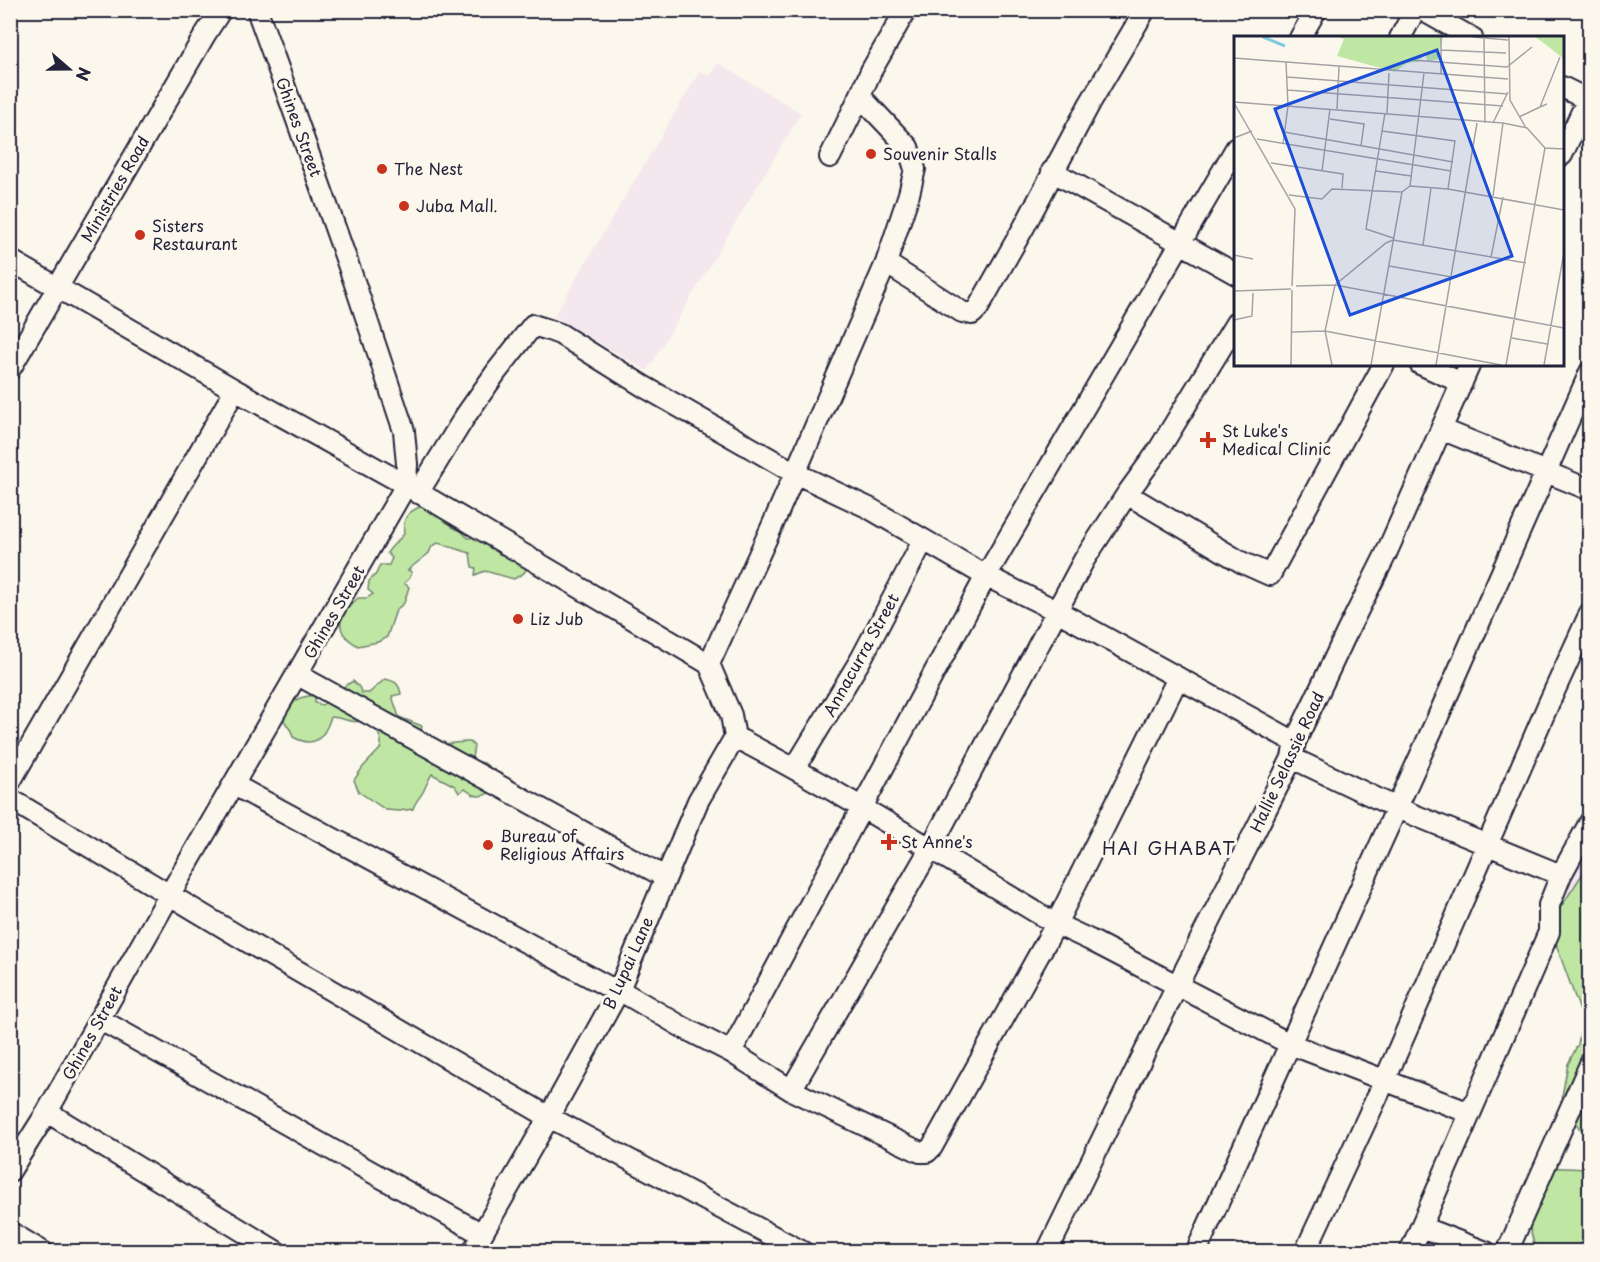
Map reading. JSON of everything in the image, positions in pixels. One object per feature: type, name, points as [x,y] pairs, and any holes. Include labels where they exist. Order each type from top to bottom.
[{"type":"street","name":"Ministries Road","points":[[10,369],[221,10]]},
{"type":"street","name":"Ghines Street","points":[[10,1171],[47,1112],[170,894],[298,675],[412,489],[404,431],[257,10]]},
{"type":"street","points":[[830,156],[871,71],[906,10]]},
{"type":"street","points":[[886,263],[962,312],[972,314],[978,308],[1024,228],[1052,171],[1145,10]]},
{"type":"street","points":[[1301,36],[1316,10]]},
{"type":"street","points":[[1401,36],[1415,10]]},
{"type":"street","points":[[1422,10],[1468,36]]},
{"type":"street","points":[[1564,87],[1589,98],[1564,153]]},
{"type":"street","points":[[709,664],[886,263],[909,194],[915,169],[908,147],[860,96]]},
{"type":"street","points":[[731,1052],[986,576],[1234,151]]},
{"type":"street","points":[[1052,171],[1234,273]]},
{"type":"street","points":[[10,260],[412,489],[709,664],[731,715],[735,737],[863,807],[1056,924],[1290,1044],[1470,1113]]},
{"type":"street","points":[[412,489],[533,325],[549,330],[560,334],[643,386],[795,473],[869,508],[986,576],[1057,611],[1178,678],[1293,750],[1397,808],[1562,875]]},
{"type":"street","points":[[791,1090],[930,849],[1084,560],[1158,451],[1234,326]]},
{"type":"street","points":[[1127,494],[1241,562],[1270,575],[1383,366]]},
{"type":"street","points":[[1424,366],[1462,383]]},
{"type":"street","name":"Hallie Selassie Road","points":[[1047,1251],[1293,750],[1385,556],[1469,366]]},
{"type":"street","points":[[1196,1251],[1397,808],[1590,372]]},
{"type":"street","points":[[10,782],[236,390]]},
{"type":"street","points":[[1441,429],[1590,490]]},
{"type":"street","name":"Annacurra Street","points":[[795,768],[861,659],[923,541]]},
{"type":"street","points":[[1305,1251],[1385,1080],[1590,613]]},
{"type":"street","points":[[298,675],[665,877]]},
{"type":"street","points":[[618,992],[614,987],[684,1028],[731,1052],[791,1090],[920,1152],[927,1152],[932,1147],[1056,924],[1178,678]]},
{"type":"street","name":"B Lupai Lane","points":[[477,1243],[618,992],[699,801],[735,737]]},
{"type":"street","points":[[234,785],[618,992]]},
{"type":"street","points":[[10,799],[258,948],[549,1117],[803,1251]]},
{"type":"street","points":[[1410,1251],[1549,932],[1549,905],[1590,822]]},
{"type":"street","points":[[99,1018],[477,1243]]},
{"type":"street","points":[[1507,1251],[1590,1064]]},
{"type":"street","points":[[47,1112],[277,1251]]},
{"type":"street","points":[[1421,1227],[1486,1251]]},
{"type":"street","points":[[10,1232],[43,1251]]},
{"type":"shaded area","points":[[718,63],[801,113],[647,371],[554,316],[700,71],[710,76]]},
{"type":"shaded area","points":[[1589,840],[1589,934],[1561,882]]},
{"type":"green space","points":[[426,504],[453,522],[452,527],[461,531],[468,538],[483,536],[497,546],[499,554],[512,552],[525,562],[527,568],[524,573],[514,579],[485,571],[475,575],[476,568],[472,567],[470,553],[438,543],[408,570],[412,572],[404,583],[409,587],[404,603],[396,610],[387,637],[378,642],[358,646],[344,635],[341,629],[342,617],[358,598],[367,598],[373,594],[368,590],[369,581],[376,574],[380,565],[389,565],[392,558],[387,553],[404,534],[404,522],[408,514]]},
{"type":"green space","points":[[385,679],[394,682],[399,687],[401,694],[392,696],[399,717],[422,726],[421,731],[437,743],[470,742],[474,746],[472,758],[493,770],[490,775],[496,790],[481,796],[464,789],[459,793],[455,786],[432,774],[413,809],[386,810],[359,792],[354,780],[381,748],[381,740],[376,728],[365,719],[357,722],[331,717],[322,736],[307,742],[293,737],[283,719],[294,701],[302,697],[315,695],[315,703],[322,705],[353,681],[362,693],[369,693]]},
{"type":"green space","points":[[1589,864],[1589,1132],[1579,1128],[1562,1096],[1568,1064],[1578,1044],[1583,1019],[1557,947],[1553,919]]},
{"type":"green space","points":[[1541,1167],[1589,1169],[1589,1251],[1544,1251],[1534,1244],[1524,1205]]},
{"type":"place","name":"Souvenir Stalls","points":[[871,154]]},
{"type":"place","name":"The Nest","points":[[382,169]]},
{"type":"place","name":"Juba Mall.","points":[[404,206]]},
{"type":"place","name":"Sisters Restaurant","points":[[140,235]]},
{"type":"place","name":"St Luke's Medical Clinic","points":[[1208,440]]},
{"type":"place","name":"Liz Jub","points":[[518,619]]},
{"type":"place","name":"St Anne's","points":[[889,842]]},
{"type":"place","name":"Bureau of Religious Affairs","points":[[488,845]]},
{"type":"district","name":"HAI GHABAT","points":[[1169,849]]}]
